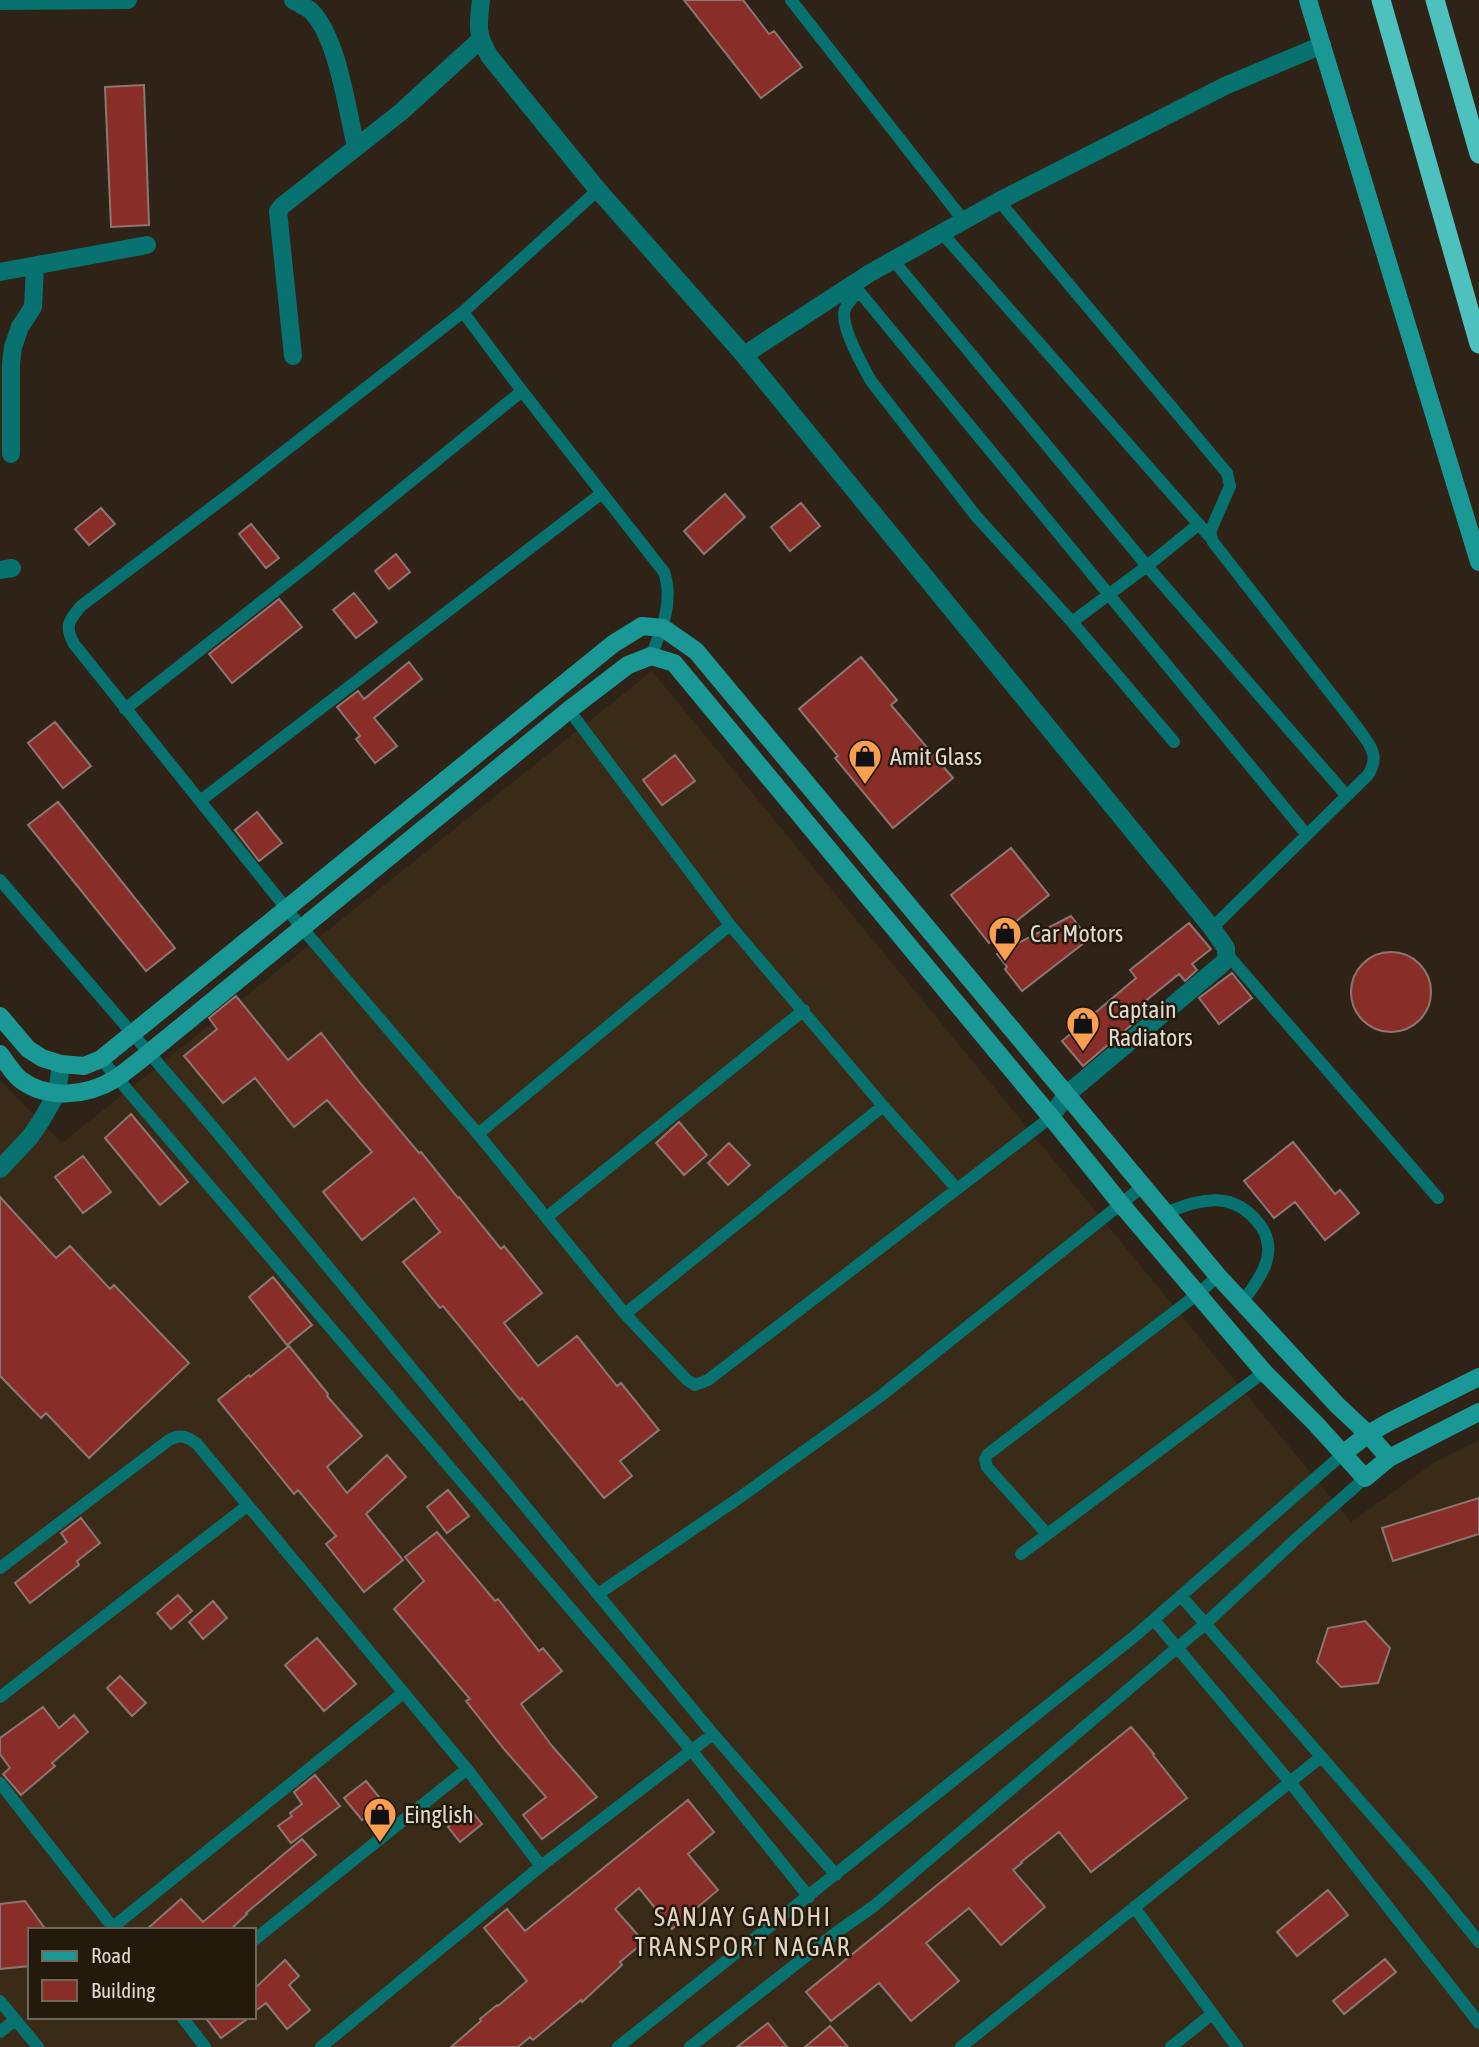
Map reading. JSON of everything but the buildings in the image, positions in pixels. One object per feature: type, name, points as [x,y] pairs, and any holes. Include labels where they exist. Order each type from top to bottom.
[{"type":"highway","points":[[1381,0],[1479,344]]},
{"type":"highway","points":[[1435,0],[1479,154]]},
{"type":"main road","points":[[1308,0],[1479,562]]},
{"type":"main road","points":[[0,1016],[28,1049],[42,1058],[61,1064],[84,1066],[101,1059],[614,644],[642,626],[663,628],[696,651],[1218,1276],[1389,1458]]},
{"type":"main road","points":[[0,1055],[19,1079],[37,1089],[57,1093],[83,1093],[116,1077],[569,710],[628,665],[651,656],[674,663],[1121,1204],[1264,1371],[1365,1478],[1389,1458],[1479,1412]]},
{"type":"main road","points":[[1344,1453],[1389,1422],[1479,1377]]},
{"type":"street","points":[[0,1],[128,0]]},
{"type":"street","points":[[293,0],[311,11],[324,29],[335,59],[356,147]]},
{"type":"street","points":[[481,0],[478,24],[480,40],[490,57],[598,190],[744,355],[1221,940],[1227,954],[1226,960],[1066,1096],[1051,1117]]},
{"type":"street","points":[[293,356],[278,211],[401,112],[480,40]]},
{"type":"street","points":[[744,355],[856,287],[893,260],[999,201],[1227,85],[1322,45]]},
{"type":"street","points":[[0,272],[146,245]]},
{"type":"street","points":[[10,454],[13,347],[20,327],[33,307],[35,266]]},
{"type":"street","points":[[0,1169],[30,1137],[57,1093],[61,1064]]},
{"type":"lane","points":[[791,0],[964,220]]},
{"type":"lane","points":[[598,190],[463,312],[81,606],[68,624],[68,633],[125,709],[302,928],[478,1134],[625,1314],[687,1380],[695,1385],[702,1383],[1051,1117]]},
{"type":"lane","points":[[999,201],[1227,473],[1230,486],[1211,528],[1210,537]]},
{"type":"lane","points":[[942,233],[1210,537],[1371,747],[1375,758],[1368,775],[1212,928]]},
{"type":"lane","points":[[893,260],[1147,566],[1346,795]]},
{"type":"lane","points":[[1174,742],[1072,622],[976,516],[871,381],[851,339],[844,314],[856,287],[1307,835]]},
{"type":"lane","points":[[463,312],[664,572],[669,597],[663,628],[651,656]]},
{"type":"lane","points":[[125,709],[307,566],[522,391]]},
{"type":"lane","points":[[200,801],[602,493]]},
{"type":"lane","points":[[1072,622],[1199,524]]},
{"type":"lane","points":[[569,710],[730,925],[957,1189]]},
{"type":"lane","points":[[0,880],[150,1052],[713,1734],[836,1875]]},
{"type":"lane","points":[[478,1134],[730,925]]},
{"type":"lane","points":[[1227,954],[1438,1198]]},
{"type":"lane","points":[[547,1217],[804,1010]]},
{"type":"lane","points":[[101,1059],[692,1751],[809,1897]]},
{"type":"lane","points":[[625,1314],[883,1106]]},
{"type":"lane","points":[[598,1594],[739,1498],[882,1395],[1142,1187]]},
{"type":"lane","points":[[1165,1213],[1193,1203],[1224,1201],[1248,1210],[1266,1230],[1269,1253],[1261,1278],[1242,1303]]},
{"type":"lane","points":[[1046,1534],[987,1467],[985,1459],[988,1454],[1218,1276]]},
{"type":"lane","points":[[1021,1554],[1264,1371]]},
{"type":"lane","points":[[0,1567],[169,1440],[178,1436],[190,1438],[467,1769],[541,1866]]},
{"type":"lane","points":[[618,2047],[1154,1620],[1344,1453]]},
{"type":"lane","points":[[690,2047],[874,1906],[1178,1648],[1365,1478]]},
{"type":"lane","points":[[0,1697],[247,1506]]},
{"type":"lane","points":[[1181,1597],[1428,1880],[1475,1928],[1479,1942]]},
{"type":"lane","points":[[1154,1620],[1290,1782],[1479,2023]]},
{"type":"lane","points":[[0,1783],[114,1928],[403,1693]]},
{"type":"lane","points":[[321,2047],[541,1866],[713,1734]]},
{"type":"lane","points":[[962,2047],[1321,1757]]},
{"type":"lane","points":[[256,1938],[467,1769]]},
{"type":"lane","points":[[1134,1907],[1237,2047]]},
{"type":"lane","points":[[0,2001],[38,2047]]},
{"type":"lane","points":[[1171,2047],[1212,2014]]},
{"type":"lane","points":[[184,2019],[205,2047]]},
{"type":"lane","points":[[0,2032],[15,2020]]},
{"type":"shaded area","points":[[652,671],[1351,1522],[1435,1462],[1479,1440],[1479,2047],[0,2047],[0,1080],[62,1143]]},
{"type":"place","name":"Amit Glass","points":[[865,786]]},
{"type":"place","name":"Car Motors","points":[[1005,963]]},
{"type":"place","name":"Captain Radiators","points":[[1083,1053]]},
{"type":"place","name":"Einglish","points":[[380,1844]]},
{"type":"district","name":"SANJAY GANDHI TRANSPORT NAGAR","points":[[743,1932]]}]
